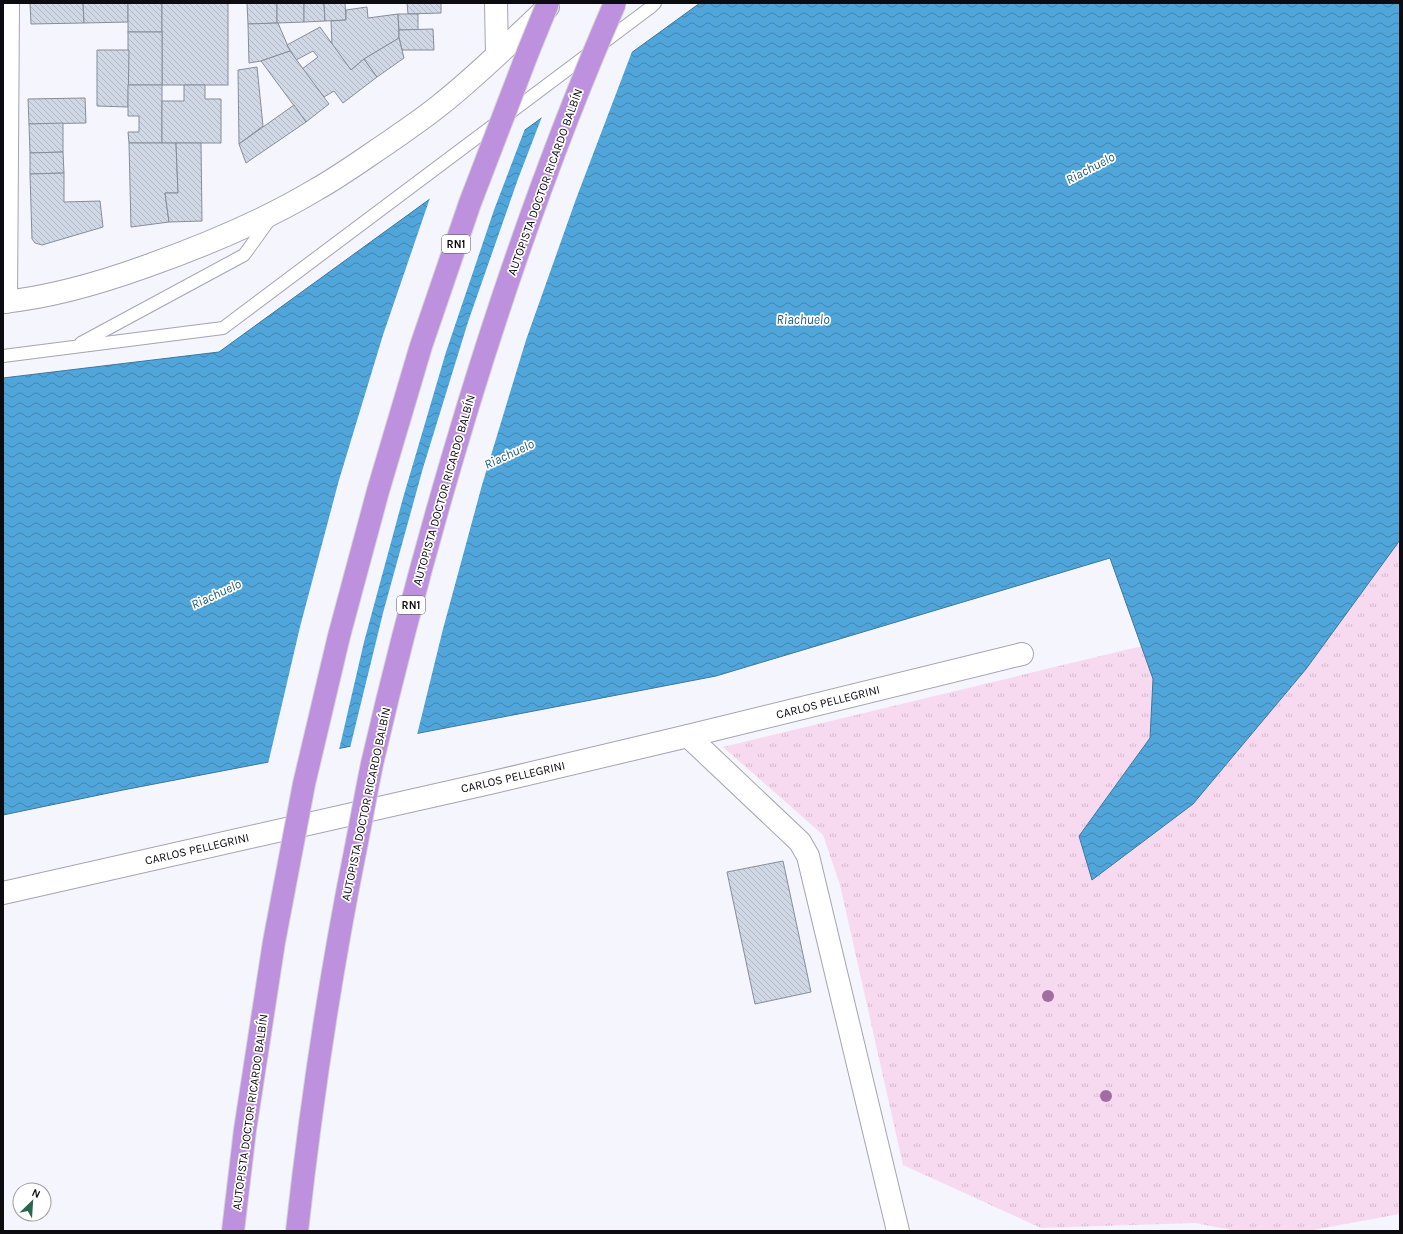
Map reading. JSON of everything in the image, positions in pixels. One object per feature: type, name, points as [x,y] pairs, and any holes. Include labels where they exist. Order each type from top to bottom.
[{"type":"highway","name":"AUTOPISTA DOCTOR RICARDO BALBÍN","points":[[234,1231],[245,1130],[274,942],[304,784],[339,636],[378,491],[421,346],[470,203],[548,3]]},
{"type":"highway","name":"AUTOPISTA DOCTOR RICARDO BALBÍN","points":[[297,1231],[309,1124],[341,924],[372,766],[407,620],[447,474],[492,330],[541,187],[615,3]]},
{"type":"street","points":[[8,3],[5,302],[66,292],[133,271],[221,238],[274,213],[317,190],[356,165],[440,106],[553,3]]},
{"type":"street","points":[[496,3],[498,54]]},
{"type":"street","name":"CARLOS PELLEGRINI","points":[[3,893],[494,782],[1022,654]]},
{"type":"street","points":[[688,736],[800,842],[808,856],[898,1231]]},
{"type":"lane","points":[[3,356],[223,328],[655,3]]},
{"type":"lane","points":[[75,347],[244,255],[274,213]]},
{"type":"green space","points":[[1400,540],[1400,1214],[1308,1231],[1237,1231],[1195,1223],[1041,1228],[903,1165],[840,885],[823,835],[723,747],[1142,646],[1153,679],[1150,738],[1079,835],[1093,880],[1193,804],[1306,669]]},
{"type":"water","name":"Riachuelo","points":[[700,3],[1400,3],[1400,540],[1306,669],[1193,804],[1092,880],[1079,836],[1150,738],[1153,679],[1110,558],[716,676],[123,790],[3,815],[3,378],[219,352]]},
{"type":"pier","points":[[633,49],[576,199],[526,340],[482,485],[443,629],[417,735],[350,748],[383,613],[423,468],[468,322],[518,179],[543,114]]},
{"type":"pier","points":[[526,126],[494,210],[446,352],[403,498],[364,642],[339,750],[268,764],[300,627],[339,480],[383,335],[431,195]]},
{"type":"building","points":[[30,3],[83,3],[84,23],[31,24]]},
{"type":"building","points":[[83,3],[128,3],[128,22],[84,23]]},
{"type":"building","points":[[128,3],[162,3],[162,32],[128,32]]},
{"type":"building","points":[[162,3],[228,3],[228,85],[162,85]]},
{"type":"building","points":[[247,3],[277,3],[277,23],[248,24]]},
{"type":"building","points":[[277,3],[304,3],[304,22],[277,23]]},
{"type":"building","points":[[304,3],[324,3],[325,21],[304,22]]},
{"type":"building","points":[[324,3],[345,3],[346,20],[325,21]]},
{"type":"building","points":[[407,3],[441,3],[441,13],[408,14]]},
{"type":"building","points":[[367,7],[368,18],[398,14],[399,38],[364,59],[351,70],[332,45],[331,21],[346,20],[346,10]]},
{"type":"building","points":[[398,14],[418,14],[418,30],[399,30]]},
{"type":"building","points":[[278,23],[290,51],[261,61],[249,63],[248,24]]},
{"type":"building","points":[[320,27],[351,70],[364,59],[377,77],[343,103],[334,91],[324,97],[302,69],[318,57],[313,51],[296,60],[287,45]]},
{"type":"building","points":[[433,29],[434,50],[402,50],[399,30]]},
{"type":"building","points":[[128,32],[162,32],[162,85],[128,85]]},
{"type":"building","points":[[399,38],[404,58],[377,77],[364,59]]},
{"type":"building","points":[[97,50],[129,50],[128,107],[97,106]]},
{"type":"building","points":[[290,51],[329,104],[306,122],[261,61]]},
{"type":"building","points":[[257,67],[263,126],[239,144],[238,70]]},
{"type":"building","points":[[128,85],[162,85],[162,143],[129,143],[128,132],[139,132],[139,116],[128,116]]},
{"type":"building","points":[[184,85],[205,85],[205,99],[221,99],[221,143],[162,143],[162,101],[184,101]]},
{"type":"building","points":[[85,98],[86,123],[29,124],[28,99]]},
{"type":"building","points":[[294,105],[306,122],[246,163],[239,144]]},
{"type":"building","points":[[63,123],[63,152],[30,153],[29,124]]},
{"type":"building","points":[[129,143],[176,143],[178,193],[165,193],[169,222],[131,227]]},
{"type":"building","points":[[176,143],[201,143],[202,221],[169,222],[165,193],[178,193]]},
{"type":"building","points":[[63,152],[64,173],[30,174],[30,153]]},
{"type":"building","points":[[64,173],[64,202],[100,201],[103,227],[42,245],[35,243],[32,239],[30,174]]},
{"type":"building","points":[[783,861],[811,992],[755,1004],[727,872]]}]
